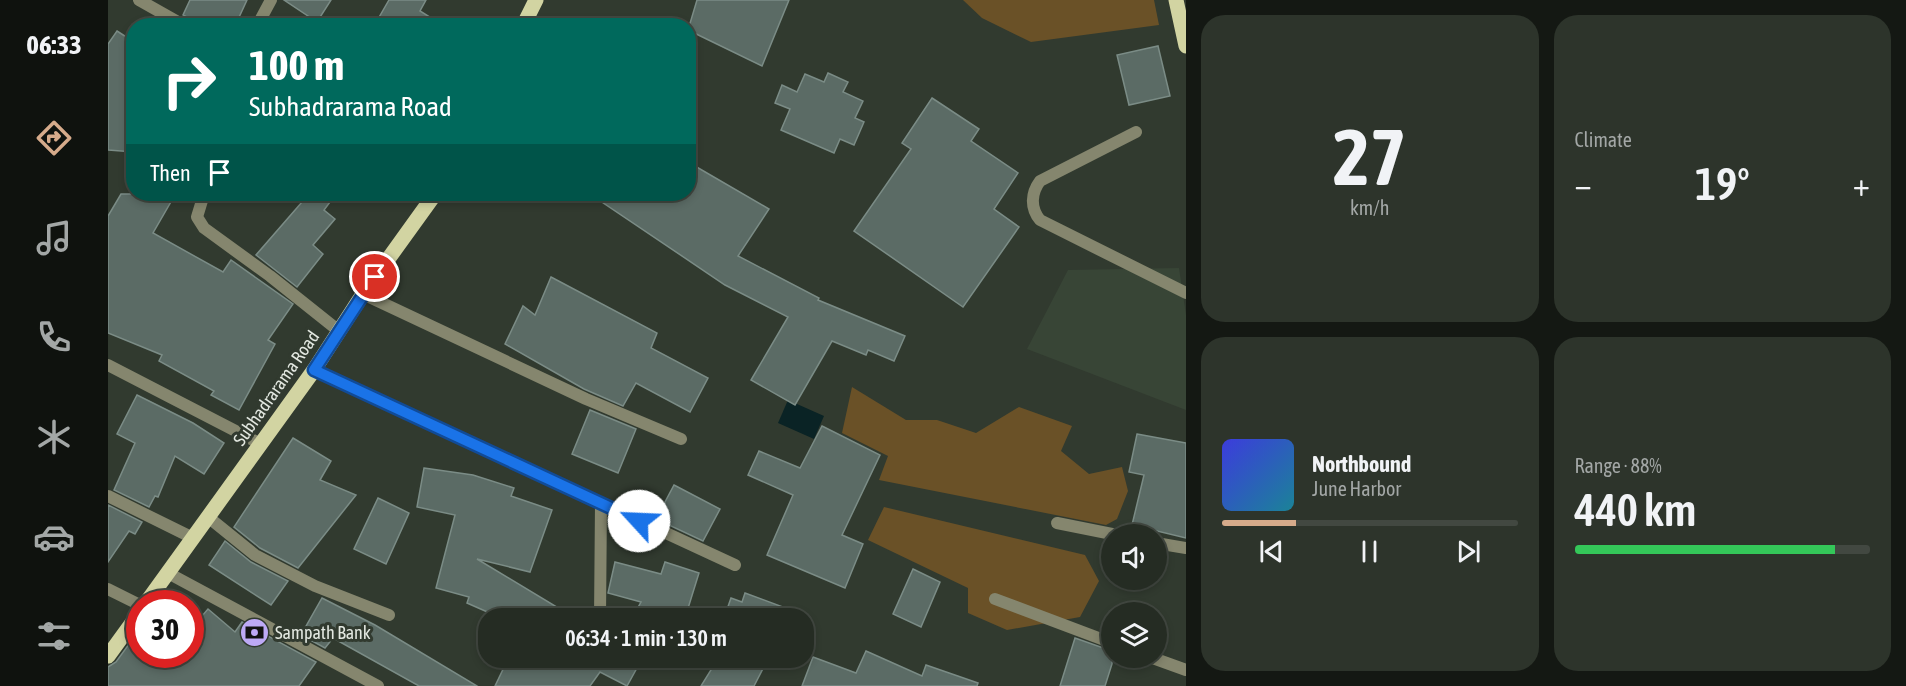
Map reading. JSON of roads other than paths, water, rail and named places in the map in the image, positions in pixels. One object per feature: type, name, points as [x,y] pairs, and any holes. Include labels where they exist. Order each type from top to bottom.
[{"type":"main road","points":[[527,18],[536,0]]},
{"type":"main road","points":[[1176,0],[1186,46]]},
{"type":"main road","name":"Subhadrarama Road","points":[[156,590],[314,370],[363,294],[430,201]]},
{"type":"main road","points":[[108,656],[126,631]]},
{"type":"street","points":[[139,0],[170,18]]},
{"type":"street","points":[[261,18],[271,0]]},
{"type":"street","points":[[1136,132],[1040,181],[1034,190],[1034,213],[1040,220],[1186,293]]},
{"type":"street","points":[[202,201],[197,217],[204,228],[270,276],[339,331]]},
{"type":"street","points":[[363,294],[586,399],[681,440]]},
{"type":"street","points":[[108,365],[261,444]]},
{"type":"street","points":[[314,370],[735,565]]},
{"type":"street","points":[[108,496],[194,538]]},
{"type":"street","points":[[600,608],[601,503]]},
{"type":"street","points":[[208,518],[255,555],[275,566],[315,586],[389,615]]},
{"type":"street","points":[[1057,523],[1101,532]]},
{"type":"street","points":[[1167,545],[1186,548]]},
{"type":"street","points":[[168,573],[378,686]]},
{"type":"street","points":[[108,589],[126,598]]},
{"type":"street","points":[[995,599],[1101,639]]},
{"type":"street","points":[[1167,663],[1186,670]]},
{"type":"water","points":[[788,400],[824,416],[814,439],[778,423]]},
{"type":"place","name":"Sampath Bank","points":[[254,632]]}]
